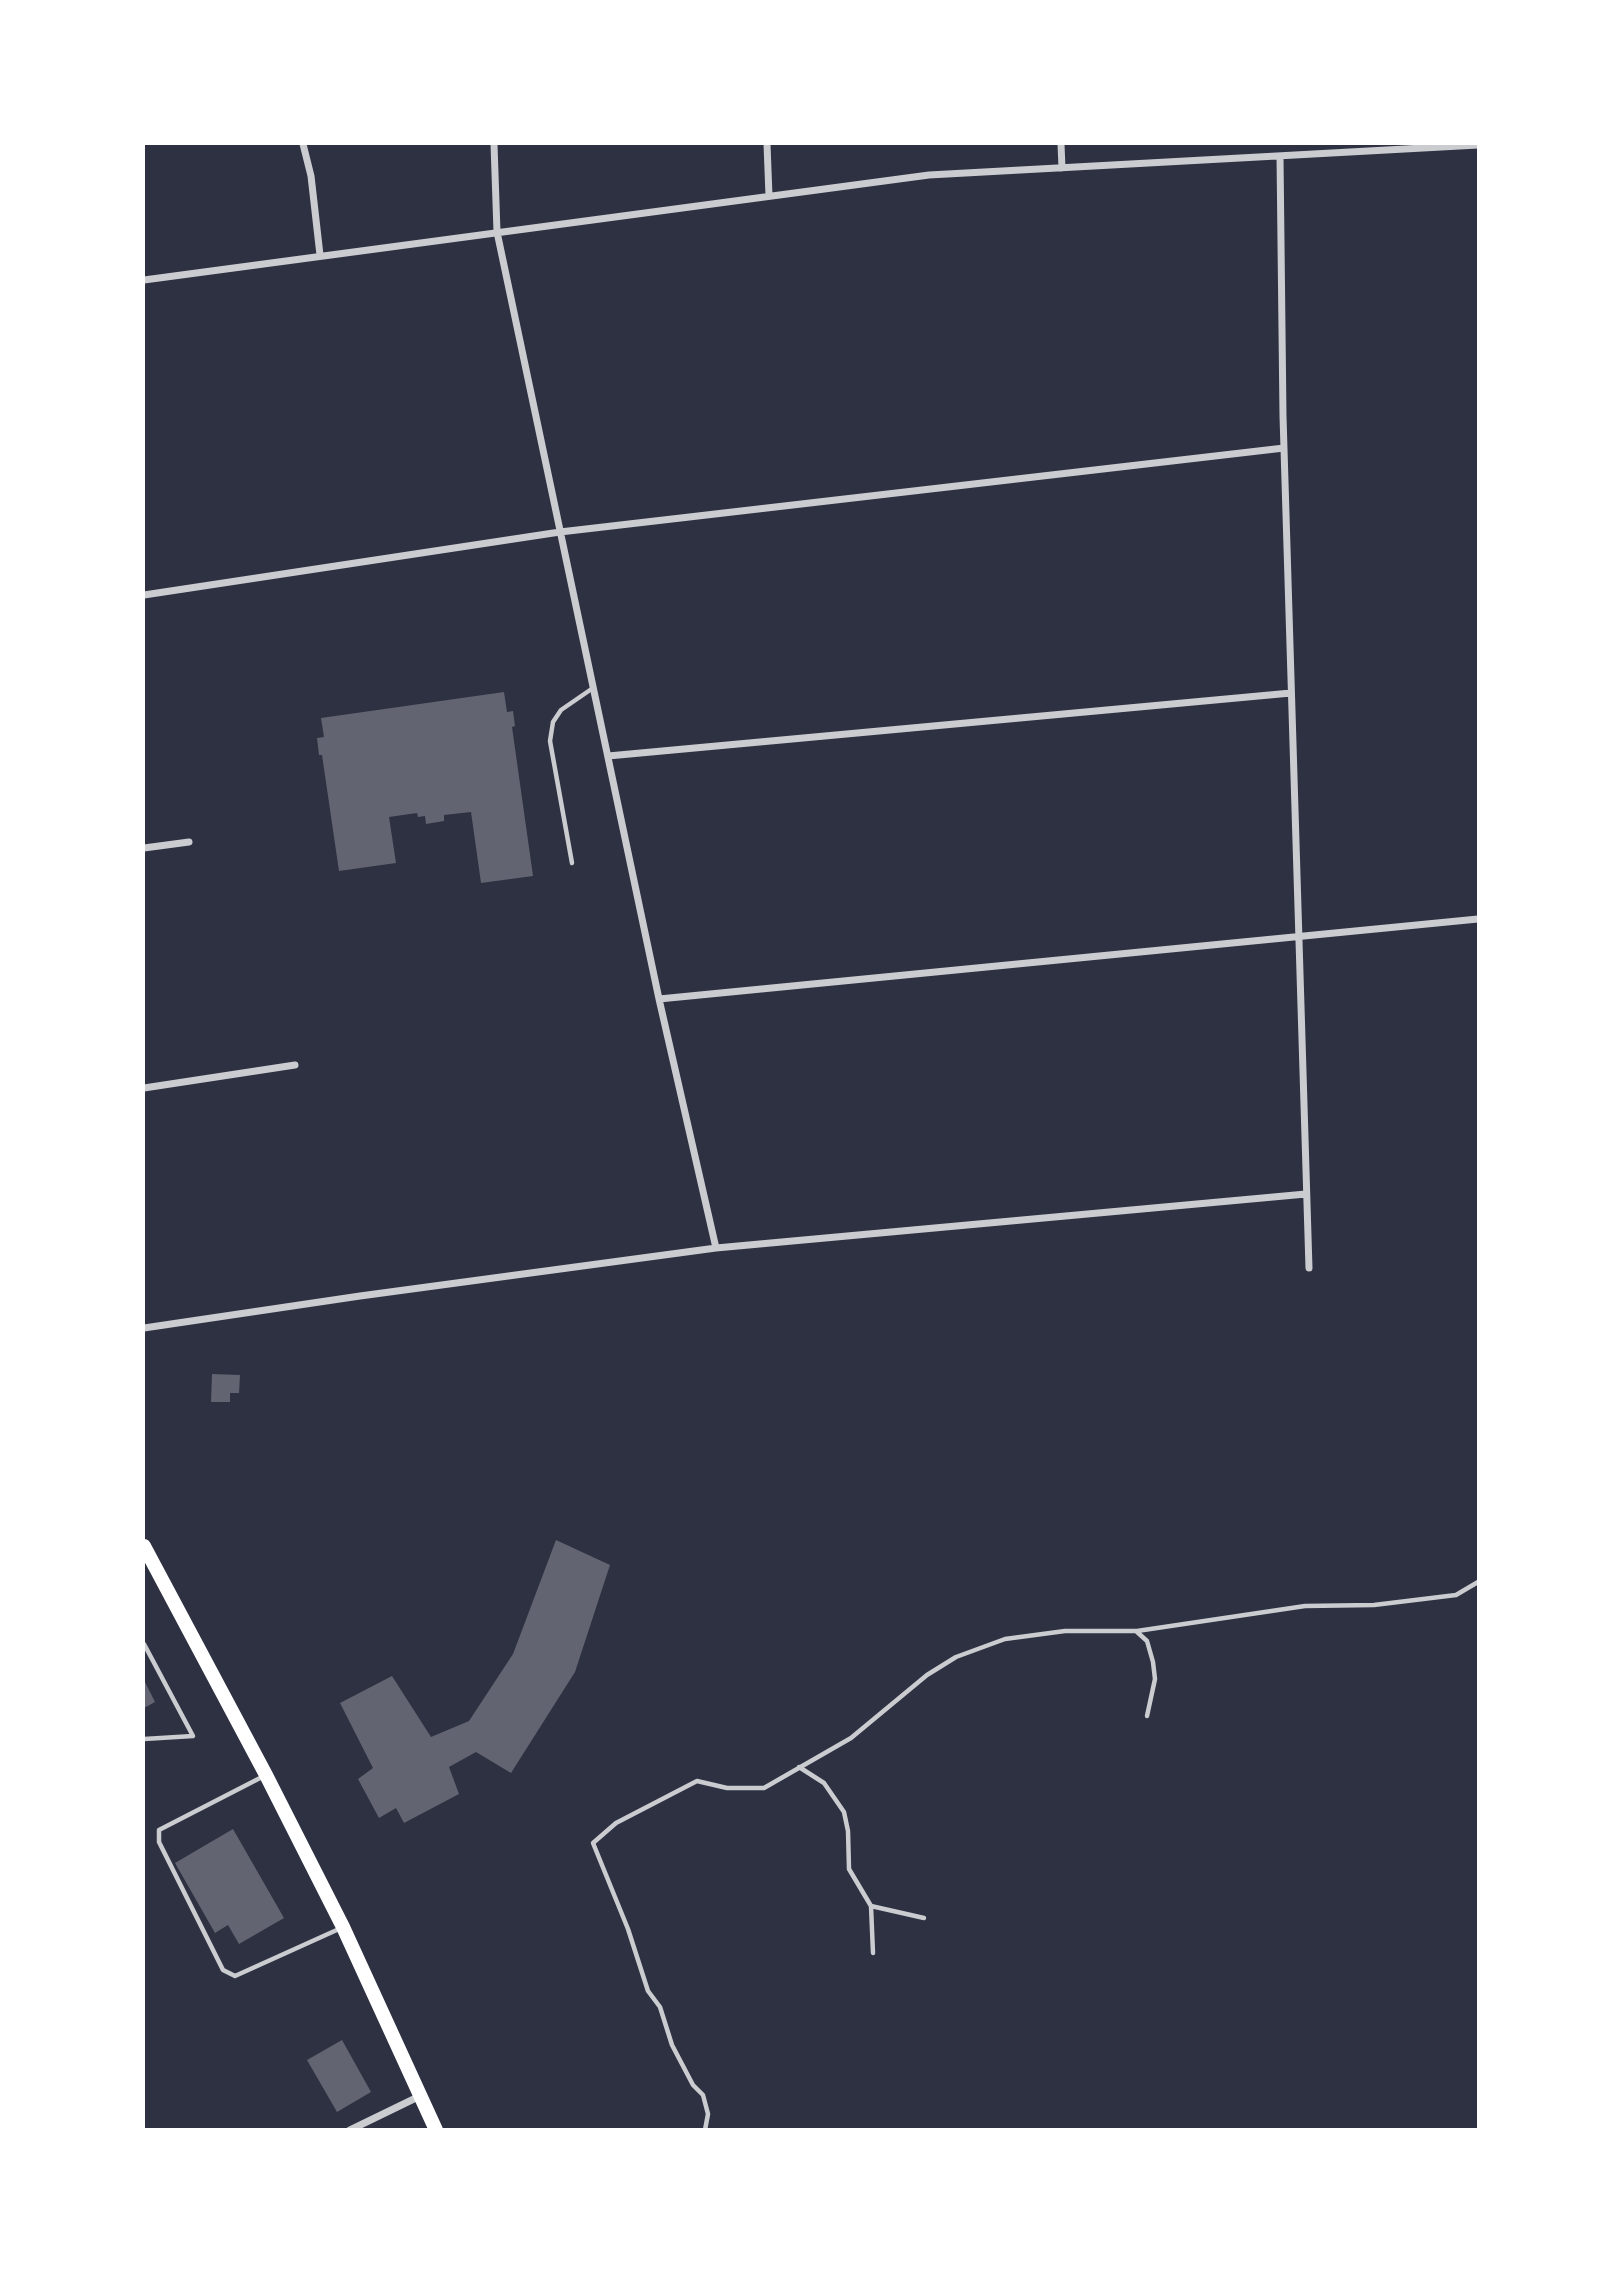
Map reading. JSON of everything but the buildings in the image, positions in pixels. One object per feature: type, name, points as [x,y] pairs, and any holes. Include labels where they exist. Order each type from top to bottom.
[{"type":"main road","points":[[144,1546],[266,1775],[343,1927],[436,2130]]},
{"type":"street","points":[[303,144],[320,255]]},
{"type":"street","points":[[494,144],[498,232],[659,999],[716,1248]]},
{"type":"street","points":[[767,144],[769,196]]},
{"type":"street","points":[[1061,144],[1062,168]]},
{"type":"street","points":[[144,280],[929,175],[1280,156],[1363,147],[1479,145]]},
{"type":"street","points":[[1280,156],[1284,448],[1309,1268]]},
{"type":"street","points":[[144,595],[560,532],[1284,448]]},
{"type":"street","points":[[608,756],[1291,692]]},
{"type":"street","points":[[144,848],[189,842]]},
{"type":"street","points":[[659,999],[1479,919]]},
{"type":"street","points":[[144,1088],[295,1065]]},
{"type":"street","points":[[144,1328],[716,1248],[1306,1194]]},
{"type":"street","points":[[350,2130],[421,2095]]},
{"type":"lane","points":[[572,863],[550,741],[553,722],[561,710],[593,688]]},
{"type":"lane","points":[[705,2130],[708,2114],[703,2095],[688,2075],[672,2045],[660,2007],[648,1991],[623,1917],[593,1843],[616,1823],[697,1781],[727,1788],[764,1788],[851,1738],[927,1675],[956,1657],[1005,1639],[1065,1631],[1136,1631],[1305,1606],[1374,1605],[1456,1595],[1479,1582]]},
{"type":"lane","points":[[1136,1631],[1147,1641],[1153,1662],[1155,1679],[1147,1716]]},
{"type":"lane","points":[[144,1644],[193,1736],[144,1739]]},
{"type":"lane","points":[[799,1767],[824,1783],[844,1812],[848,1831],[849,1869],[871,1906],[873,1953]]},
{"type":"lane","points":[[266,1775],[159,1830],[159,1842],[223,1970],[235,1976],[343,1927]]},
{"type":"lane","points":[[871,1906],[924,1918]]}]
